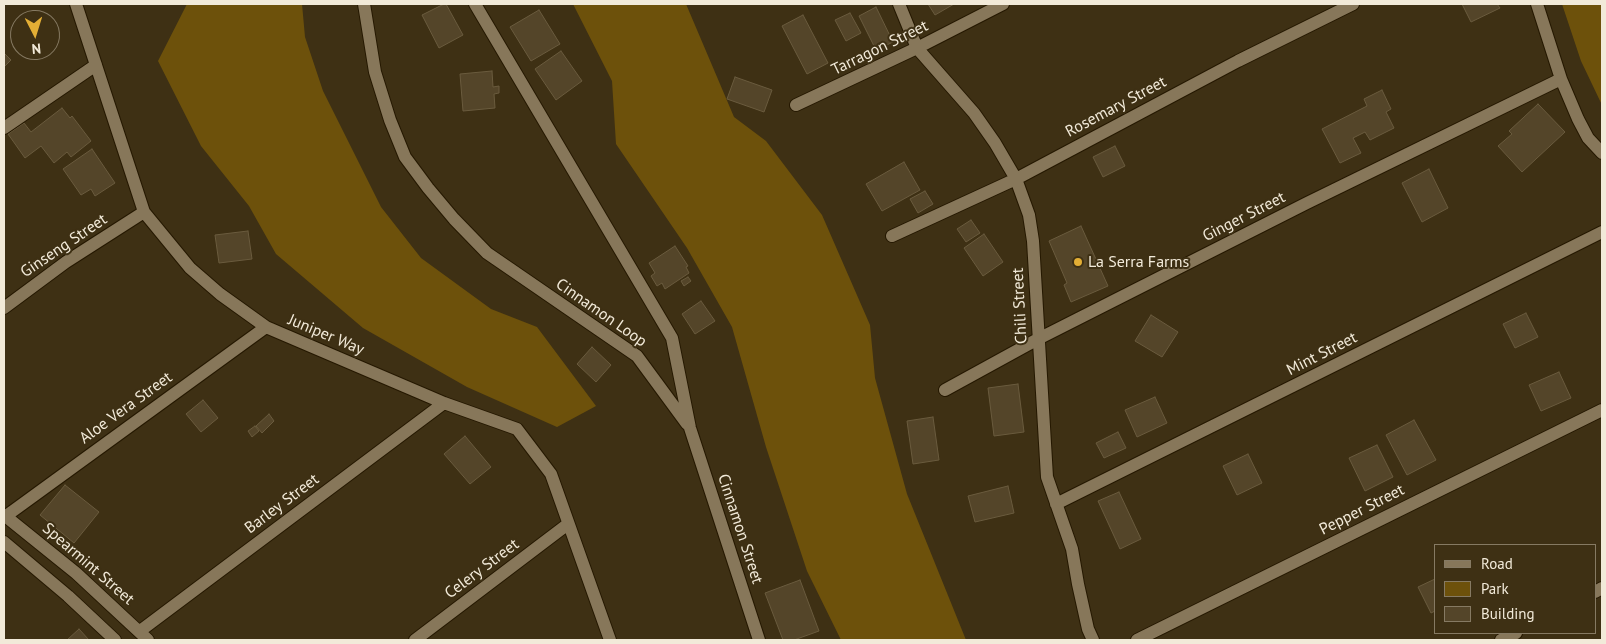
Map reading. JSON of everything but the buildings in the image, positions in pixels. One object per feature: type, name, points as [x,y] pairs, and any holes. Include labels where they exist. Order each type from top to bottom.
[{"type":"street","name":"Juniper Way","points":[[76,4],[144,212],[190,268],[220,294],[266,327],[444,404],[516,429],[551,474],[610,640]]},
{"type":"street","name":"Cinnamon Loop","points":[[364,4],[375,72],[390,120],[405,157],[428,188],[454,219],[487,253],[637,356],[690,428]]},
{"type":"street","name":"Cinnamon Loop","points":[[474,4],[672,338],[690,428]]},
{"type":"street","name":"Chili Street","points":[[899,4],[917,48],[974,113],[1016,179],[1029,214],[1034,241],[1047,478],[1072,549],[1088,629],[1093,640]]},
{"type":"street","name":"Tarragon Street","points":[[796,105],[917,48],[1003,4]]},
{"type":"street","name":"Rosemary Street","points":[[892,236],[1016,179],[1238,61],[1353,4]]},
{"type":"street","points":[[1537,4],[1561,79],[1578,119],[1588,138],[1602,153]]},
{"type":"street","points":[[4,128],[96,65]]},
{"type":"street","name":"Ginger Street","points":[[945,390],[1038,338],[1307,203],[1561,79]]},
{"type":"street","name":"Ginseng Street","points":[[4,308],[66,262],[144,212]]},
{"type":"street","name":"Mint Street","points":[[1056,504],[1602,232]]},
{"type":"street","name":"Aloe Vera Street","points":[[5,515],[266,327]]},
{"type":"street","name":"Barley Street","points":[[144,636],[444,404]]},
{"type":"street","name":"Pepper Street","points":[[1137,640],[1602,410]]},
{"type":"street","name":"Cinnamon Street","points":[[690,428],[758,640]]},
{"type":"street","name":"Spearmint Street","points":[[5,515],[76,573],[144,636]]},
{"type":"street","name":"Celery Street","points":[[415,640],[568,524]]},
{"type":"street","points":[[4,542],[68,596],[115,640]]},
{"type":"street","points":[[1501,640],[1514,634]]},
{"type":"green space","points":[[187,4],[302,4],[305,37],[323,91],[381,207],[421,258],[491,309],[537,327],[596,406],[557,427],[467,387],[363,328],[276,254],[249,206],[201,146],[158,61]]},
{"type":"green space","points":[[573,4],[686,4],[734,117],[766,141],[822,215],[870,325],[875,378],[907,494],[966,640],[841,640],[807,571],[766,447],[732,327],[687,248],[616,144],[612,81]]},
{"type":"green space","points":[[1562,4],[1602,4],[1602,105],[1581,61]]},
{"type":"place","name":"La Serra Farms","points":[[1078,262]]}]
